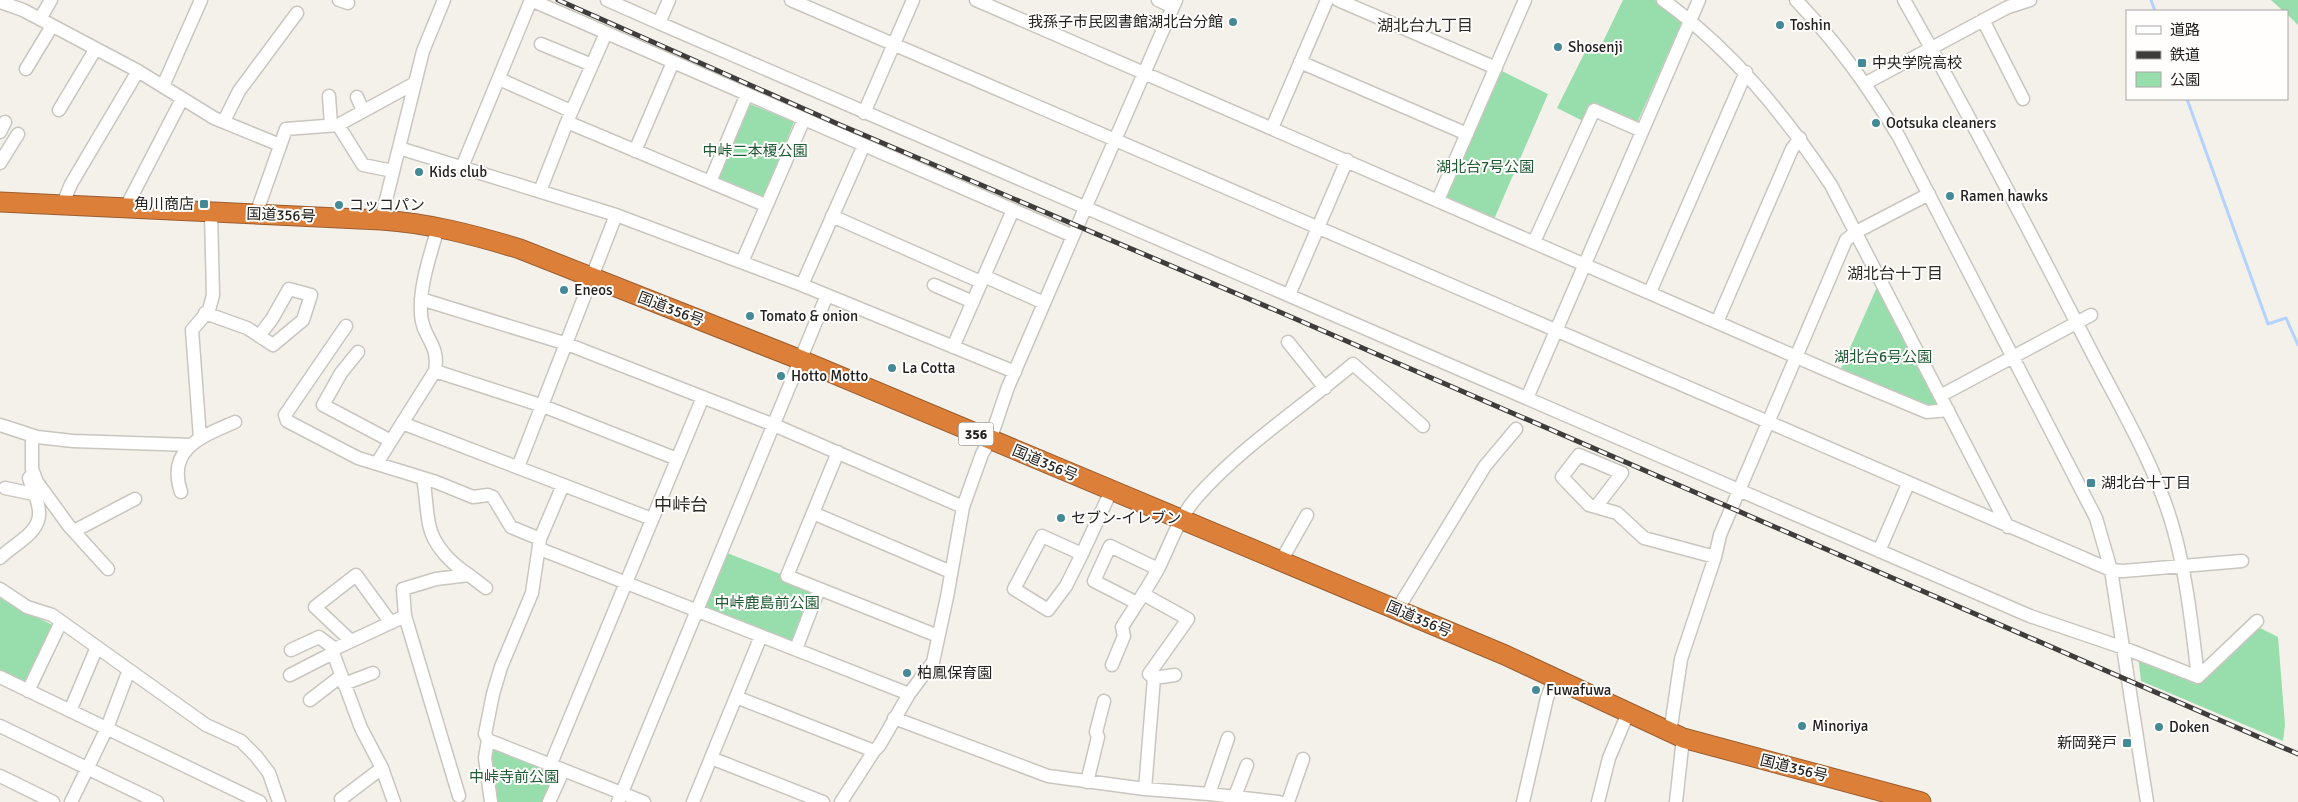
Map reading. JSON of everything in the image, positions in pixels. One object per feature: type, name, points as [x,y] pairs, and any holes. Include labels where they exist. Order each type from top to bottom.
[{"type":"highway","name":"国道356号","points":[[0,202],[381,220],[438,227],[472,234],[520,249],[801,360],[1555,677],[1676,735],[1920,802]]},
{"type":"street","points":[[40,19],[51,0]]},
{"type":"street","points":[[163,86],[201,0]]},
{"type":"street","points":[[381,220],[423,51],[444,0]]},
{"type":"street","points":[[462,167],[531,0],[1073,236]]},
{"type":"street","points":[[607,0],[864,113],[2030,616],[2124,648],[2198,677]]},
{"type":"street","points":[[659,23],[669,0]]},
{"type":"street","points":[[790,0],[2111,570],[2183,567],[2242,561]]},
{"type":"street","points":[[864,113],[912,0]]},
{"type":"street","points":[[976,0],[1927,412],[1948,410]]},
{"type":"street","points":[[841,802],[874,751],[880,746],[909,694],[933,662],[963,507],[982,454],[990,440],[1014,372],[1175,3],[1158,0]]},
{"type":"street","points":[[1272,128],[1327,0]]},
{"type":"street","points":[[1338,0],[1496,68]]},
{"type":"street","points":[[1438,200],[1525,0]]},
{"type":"street","points":[[1663,0],[1690,20],[1746,72],[1800,138],[1831,185],[2008,527]]},
{"type":"street","points":[[1527,398],[1698,0]]},
{"type":"street","points":[[1796,0],[1843,52],[1866,83],[1899,137],[2096,518],[2111,570],[2147,802]]},
{"type":"street","points":[[1904,0],[1932,48],[2076,322],[2151,470],[2174,530],[2183,567],[2198,677]]},
{"type":"street","points":[[1866,83],[2008,6],[2030,0]]},
{"type":"street","points":[[0,2],[23,10],[95,50],[138,71],[182,99],[224,122],[280,145]]},
{"type":"street","points":[[224,122],[239,91],[296,13]]},
{"type":"street","points":[[1983,20],[2023,99]]},
{"type":"street","points":[[26,69],[52,26]]},
{"type":"street","points":[[540,191],[569,117],[606,33]]},
{"type":"street","points":[[542,44],[592,65]]},
{"type":"street","points":[[59,110],[95,50]]},
{"type":"street","points":[[635,150],[673,62]]},
{"type":"street","points":[[1300,62],[1467,134]]},
{"type":"street","points":[[62,206],[70,184],[138,71]]},
{"type":"street","points":[[1650,292],[1746,72]]},
{"type":"street","points":[[498,79],[635,150],[765,205]]},
{"type":"street","points":[[256,214],[286,129],[334,125],[415,83]]},
{"type":"street","points":[[710,182],[747,94]]},
{"type":"street","points":[[329,96],[334,125],[363,166],[393,171]]},
{"type":"street","points":[[357,97],[363,111]]},
{"type":"street","points":[[125,209],[182,99]]},
{"type":"street","points":[[1534,242],[1594,110],[1642,131]]},
{"type":"street","points":[[742,262],[765,205],[804,119]]},
{"type":"street","points":[[0,163],[18,134]]},
{"type":"street","points":[[1717,322],[1792,149],[1800,138]]},
{"type":"street","points":[[802,285],[864,146]]},
{"type":"street","points":[[399,148],[616,215],[802,285],[1014,372]]},
{"type":"street","points":[[1288,295],[1347,160]]},
{"type":"street","points":[[1676,802],[1676,735],[1681,659],[1716,557],[1720,535],[1846,240],[1856,232],[1929,194]]},
{"type":"street","points":[[953,346],[1013,210]]},
{"type":"street","points":[[195,441],[192,330],[206,314],[213,295],[211,213]]},
{"type":"street","points":[[518,467],[568,344],[616,215]]},
{"type":"street","points":[[832,216],[1044,303]]},
{"type":"street","points":[[377,462],[435,372],[436,350],[424,327],[421,315],[421,299],[438,227]]},
{"type":"street","points":[[934,285],[972,302]]},
{"type":"street","points":[[206,314],[247,328],[259,336],[273,345],[303,320],[311,295],[289,289],[272,319],[259,336]]},
{"type":"street","points":[[619,798],[827,295]]},
{"type":"street","points":[[421,299],[568,344],[774,425],[963,507]]},
{"type":"street","points":[[1940,396],[2091,315]]},
{"type":"street","points":[[346,326],[285,415],[287,421],[358,458],[377,462],[473,497],[488,495],[493,497],[511,527],[540,544],[626,583],[909,694]]},
{"type":"street","points":[[1288,342],[1325,388]]},
{"type":"street","points":[[358,352],[341,372],[322,405],[391,440]]},
{"type":"street","points":[[1112,665],[1124,636],[1122,628],[1158,569],[1181,520],[1196,498],[1253,442],[1325,388],[1353,364],[1423,426]]},
{"type":"street","points":[[435,372],[543,406],[677,459]]},
{"type":"street","points":[[550,766],[703,397]]},
{"type":"street","points":[[181,492],[177,481],[183,454],[195,441],[235,422]]},
{"type":"street","points":[[402,423],[652,519]]},
{"type":"street","points":[[0,425],[32,436],[73,441],[195,441]]},
{"type":"street","points":[[1397,610],[1485,466],[1516,429]]},
{"type":"street","points":[[32,436],[33,472],[37,482],[74,531],[108,569]]},
{"type":"street","points":[[838,452],[787,576],[938,636]]},
{"type":"street","points":[[1596,507],[1622,473],[1580,455],[1562,477],[1589,505],[1596,507],[1618,513],[1644,538],[1716,557]]},
{"type":"street","points":[[0,558],[33,530],[38,521],[39,512],[29,478],[33,472]]},
{"type":"street","points":[[423,478],[429,526],[443,553],[453,565],[486,588]]},
{"type":"street","points":[[1879,551],[1908,484]]},
{"type":"street","points":[[491,802],[485,758],[488,740],[485,734],[493,694],[512,639],[532,593],[540,544],[563,485]]},
{"type":"street","points":[[5,488],[34,494]]},
{"type":"street","points":[[1082,554],[1042,536],[1014,589],[1048,610],[1066,586],[1082,554],[1111,491]]},
{"type":"street","points":[[74,531],[135,500]]},
{"type":"street","points":[[813,513],[951,572]]},
{"type":"street","points":[[1280,561],[1307,515]]},
{"type":"street","points":[[1145,790],[1154,678],[1150,674],[1188,619],[1094,581],[1110,546],[1158,569]]},
{"type":"street","points":[[351,642],[315,607],[356,575],[391,623]]},
{"type":"street","points":[[459,796],[405,616],[404,589],[436,579],[469,576]]},
{"type":"street","points":[[0,589],[27,607],[52,616],[206,726],[241,741],[256,756],[268,773],[279,802]]},
{"type":"street","points":[[796,649],[819,589]]},
{"type":"street","points":[[290,675],[351,642],[405,616]]},
{"type":"street","points":[[2198,677],[2257,621]]},
{"type":"street","points":[[28,691],[61,622]]},
{"type":"street","points":[[693,802],[761,636]]},
{"type":"street","points":[[291,650],[319,637],[334,651],[342,680],[361,728],[382,768],[391,800]]},
{"type":"street","points":[[70,711],[97,647]]},
{"type":"street","points":[[71,802],[107,728],[129,670]]},
{"type":"street","points":[[310,700],[342,680],[373,673]]},
{"type":"street","points":[[1154,678],[1175,675]]},
{"type":"street","points":[[0,677],[260,802]]},
{"type":"street","points":[[1523,802],[1546,698],[1555,677]]},
{"type":"street","points":[[736,697],[874,751]]},
{"type":"street","points":[[1087,782],[1098,738],[1096,732],[1104,701]]},
{"type":"street","points":[[1598,802],[1609,758],[1628,713]]},
{"type":"street","points":[[894,718],[1032,772],[1048,776],[1145,790],[1235,796],[1279,802]]},
{"type":"street","points":[[0,726],[157,802]]},
{"type":"street","points":[[1209,794],[1228,738]]},
{"type":"street","points":[[488,740],[563,771],[619,798],[644,802]]},
{"type":"street","points":[[711,758],[823,802]]},
{"type":"street","points":[[1288,802],[1303,760]]},
{"type":"street","points":[[1235,796],[1246,765]]},
{"type":"street","points":[[341,799],[382,768]]},
{"type":"street","points":[[549,802],[563,771]]},
{"type":"street","points":[[0,776],[53,802]]},
{"type":"green space","points":[[1623,0],[1655,0],[1683,20],[1637,123],[1591,104],[1583,121],[1557,108],[1590,42],[1600,48]]},
{"type":"green space","points":[[2271,0],[2298,0],[2298,25],[2288,15],[2288,10],[2282,10]]},
{"type":"green space","name":"湖北台7号公園","points":[[1496,68],[1548,94],[1492,224],[1438,200]]},
{"type":"green space","name":"中峠二本榎公園","points":[[747,103],[794,122],[763,199],[715,179]]},
{"type":"green space","name":"湖北台6号公園","points":[[1881,278],[1948,410],[1927,412],[1838,375]]},
{"type":"green space","name":"中峠鹿島前公園","points":[[722,551],[819,589],[796,649],[697,611]]},
{"type":"green space","points":[[0,598],[58,628],[28,691],[0,677]]},
{"type":"green space","points":[[2258,627],[2278,637],[2285,725],[2283,741],[2141,681],[2138,656],[2198,679]]},
{"type":"green space","name":"中峠寺前公園","points":[[488,740],[563,771],[549,802],[491,802]]},
{"type":"waterway","points":[[2151,0],[2155,10]]},
{"type":"waterway","points":[[2187,100],[2268,324],[2286,318],[2298,345]]},
{"type":"railway","points":[[558,0],[838,124],[1282,313],[2298,754]]},
{"type":"place","name":"我孫子市民図書館湖北台分館","points":[[1233,22]]},
{"type":"place","name":"Toshin","points":[[1780,25]]},
{"type":"place","name":"Shosenji","points":[[1558,47]]},
{"type":"place","name":"中央学院高校","points":[[1862,63]]},
{"type":"place","name":"Ootsuka cleaners","points":[[1876,123]]},
{"type":"place","name":"Kids club","points":[[419,172]]},
{"type":"place","name":"Ramen hawks","points":[[1950,196]]},
{"type":"place","name":"角川商店","points":[[204,204]]},
{"type":"place","name":"コッコパン","points":[[339,205]]},
{"type":"place","name":"Eneos","points":[[564,290]]},
{"type":"place","name":"Tomato & onion","points":[[750,316]]},
{"type":"place","name":"La Cotta","points":[[892,368]]},
{"type":"place","name":"Hotto Motto","points":[[781,376]]},
{"type":"place","name":"湖北台十丁目","points":[[2091,483]]},
{"type":"place","name":"セブン-イレブン","points":[[1061,518]]},
{"type":"place","name":"柏鳳保育園","points":[[907,673]]},
{"type":"place","name":"Fuwafuwa","points":[[1536,690]]},
{"type":"place","name":"Minoriya","points":[[1802,726]]},
{"type":"place","name":"Doken","points":[[2159,727]]},
{"type":"place","name":"新岡発戸","points":[[2127,743]]},
{"type":"district","name":"湖北台九丁目","points":[[1425,25]]},
{"type":"district","name":"湖北台十丁目","points":[[1895,273]]},
{"type":"district","name":"中峠台","points":[[681,505]]}]
